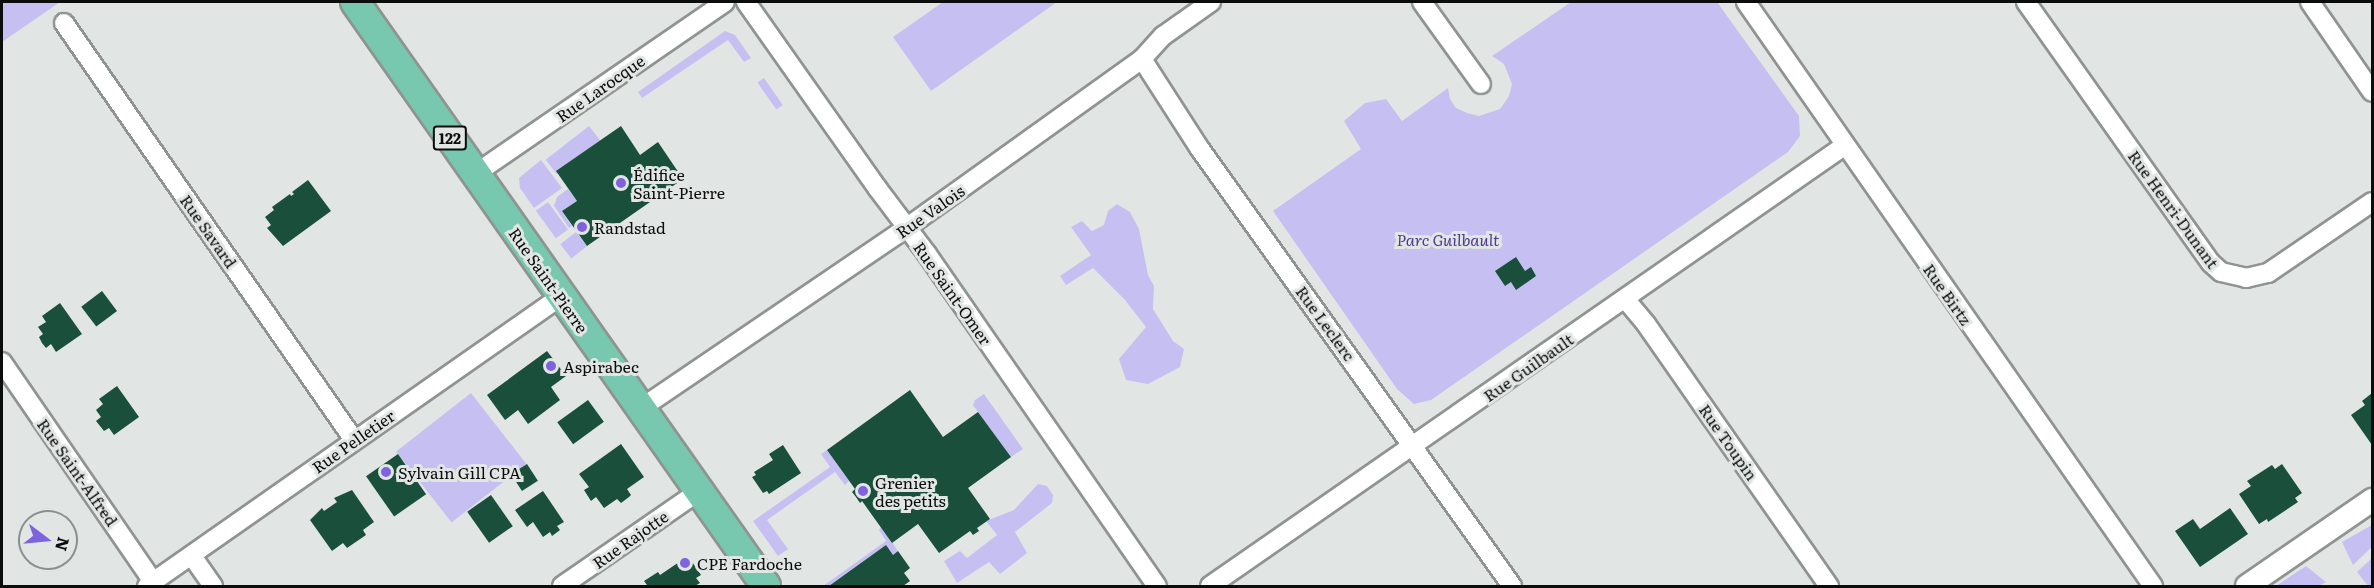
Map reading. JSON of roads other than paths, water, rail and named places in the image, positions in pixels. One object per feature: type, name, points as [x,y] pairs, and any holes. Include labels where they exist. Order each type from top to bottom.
[{"type":"main road","name":"Rue Saint-Pierre","points":[[355,2],[560,297],[766,586]]},
{"type":"street","name":"Rue Larocque","points":[[475,174],[725,2]]},
{"type":"street","name":"Rue Saint-Omer","points":[[746,2],[1158,586]]},
{"type":"street","name":"Rue Valois","points":[[640,409],[906,228],[1142,59],[1163,36],[1211,2]]},
{"type":"street","points":[[1422,2],[1481,84]]},
{"type":"street","name":"Rue Henri-Dunant","points":[[2026,2],[2211,263],[2221,272],[2246,278],[2268,273],[2373,202]]},
{"type":"street","points":[[2310,2],[2373,92]]},
{"type":"street","name":"Rue Birtz","points":[[1754,4],[1844,146],[2153,586]]},
{"type":"street","name":"Rue Savard","points":[[64,23],[354,440]]},
{"type":"street","name":"Rue Leclerc","points":[[1142,59],[1200,148],[1512,586]]},
{"type":"street","name":"Rue Guilbault","points":[[1210,586],[1626,300],[1844,146]]},
{"type":"street","name":"Rue Pelletier","points":[[150,584],[560,297]]},
{"type":"street","name":"Rue Toupin","points":[[1626,300],[1646,324],[1829,586]]},
{"type":"street","name":"Rue Saint-Alfred","points":[[2,362],[150,584]]},
{"type":"street","name":"Rue Rajotte","points":[[562,586],[698,492]]},
{"type":"street","points":[[2247,586],[2373,500]]},
{"type":"street","points":[[192,556],[213,586]]},
{"type":"place","name":"Édifice Saint-Pierre","points":[[621,183]]},
{"type":"place","name":"Randstad","points":[[582,227]]},
{"type":"place","name":"Aspirabec","points":[[551,366]]},
{"type":"place","name":"Sylvain Gill CPA","points":[[386,472]]},
{"type":"place","name":"Grenier des petits","points":[[863,491]]},
{"type":"place","name":"CPE Fardoche","points":[[685,563]]},
{"type":"park label","name":"Parc Guilbault","points":[[1448,239]]}]
